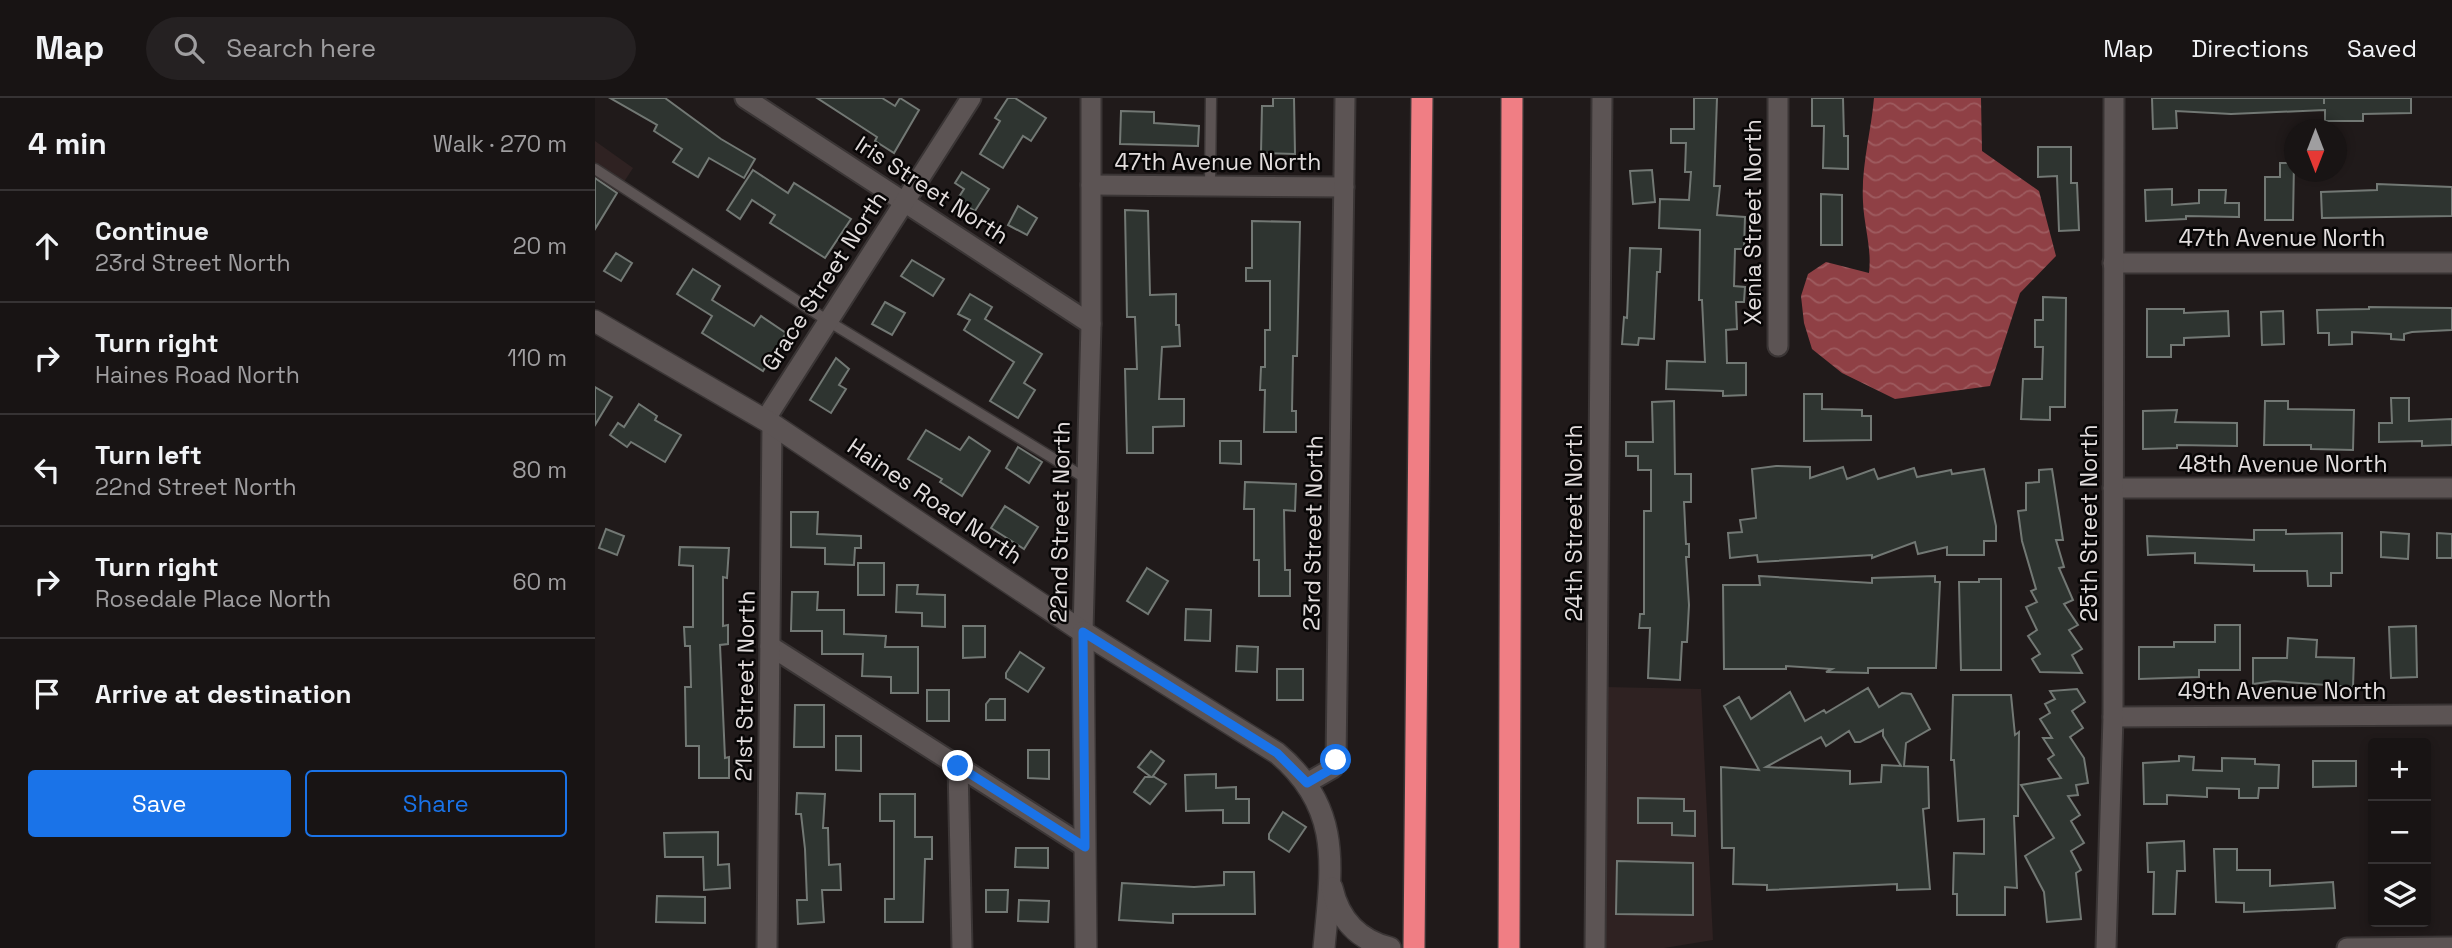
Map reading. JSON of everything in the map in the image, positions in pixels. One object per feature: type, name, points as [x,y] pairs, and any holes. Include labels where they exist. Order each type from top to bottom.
[{"type":"highway","points":[[1415,948],[1422,98]]},
{"type":"highway","points":[[1509,948],[1512,98]]},
{"type":"street","name":"Iris Street North","points":[[745,98],[905,200],[1091,324]]},
{"type":"street","name":"Grace Street North","points":[[768,422],[828,321],[971,98]]},
{"type":"street","name":"22nd Street North","points":[[1086,948],[1083,632],[1091,324],[1091,98]]},
{"type":"street","name":"23rd Street North","points":[[1307,783],[1333,768],[1336,760],[1345,98]]},
{"type":"street","name":"24th Street North","points":[[1595,948],[1602,98]]},
{"type":"street","name":"Xenia Street North","points":[[1777,98],[1778,346]]},
{"type":"street","name":"25th Street North","points":[[2106,948],[2113,717],[2114,98]]},
{"type":"street","name":"47th Avenue North","points":[[1091,185],[1344,187]]},
{"type":"street","name":"47th Avenue North","points":[[2113,263],[2452,263]]},
{"type":"street","name":"Haines Road North","points":[[596,323],[768,422],[1083,632],[1277,753],[1307,783]]},
{"type":"street","name":"21st Street North","points":[[767,948],[771,646],[768,422]]},
{"type":"street","name":"48th Avenue North","points":[[2113,488],[2452,488]]},
{"type":"street","points":[[771,646],[1085,847]]},
{"type":"street","name":"49th Avenue North","points":[[2113,717],[2452,715]]},
{"type":"street","points":[[958,766],[962,948]]},
{"type":"street","points":[[1307,783],[1325,816],[1329,839],[1330,877],[1324,948]]},
{"type":"street","points":[[1330,877],[1336,906],[1347,924],[1365,938],[1389,948]]},
{"type":"street","points":[[2347,948],[2452,947]]},
{"type":"lane","points":[[1210,186],[1211,98]]},
{"type":"lane","points":[[595,169],[828,321],[1087,479]]},
{"type":"shaded area","points":[[595,141],[633,168],[595,226]]},
{"type":"shaded area","points":[[1606,687],[1701,689],[1713,940],[1664,948],[1604,948]]},
{"type":"water","points":[[1874,98],[1981,98],[1982,151],[2039,191],[2056,256],[2020,293],[1990,386],[1895,399],[1842,373],[1812,349],[1804,323],[1801,296],[1808,274],[1826,262],[1869,273],[1863,189]]},
{"type":"building","points":[[610,98],[665,98],[721,139],[755,159],[744,178],[709,158],[698,177],[673,162],[682,149],[654,131],[657,125]]},
{"type":"building","points":[[817,98],[882,98],[895,106],[900,98],[919,110],[894,153],[875,141],[877,137]]},
{"type":"building","points":[[1008,98],[1015,98],[1046,118],[1031,141],[1023,136],[1003,168],[980,154],[1000,121],[995,118]]},
{"type":"building","points":[[1273,98],[1294,98],[1295,154],[1261,153],[1262,106],[1273,106]]},
{"type":"building","points":[[1694,98],[1717,98],[1714,186],[1720,186],[1717,215],[1745,217],[1744,249],[1735,249],[1734,286],[1745,287],[1744,302],[1736,302],[1737,329],[1726,330],[1727,363],[1746,363],[1746,395],[1723,396],[1723,391],[1666,389],[1667,361],[1705,362],[1702,300],[1699,300],[1700,230],[1659,228],[1660,199],[1689,200],[1691,172],[1685,172],[1686,143],[1671,143],[1671,129],[1694,129]]},
{"type":"building","points":[[1812,98],[1843,98],[1844,136],[1848,136],[1848,169],[1823,168],[1824,126],[1812,126]]},
{"type":"building","points":[[2152,98],[2411,98],[2411,113],[2363,114],[2363,121],[2325,119],[2325,110],[2231,114],[2176,111],[2177,128],[2153,129]]},
{"type":"building","points":[[1121,111],[1154,112],[1154,123],[1199,126],[1198,146],[1120,144]]},
{"type":"building","points":[[2038,147],[2071,147],[2071,183],[2077,183],[2079,230],[2059,231],[2057,176],[2038,177]]},
{"type":"building","points":[[2280,163],[2284,163],[2284,182],[2294,182],[2293,220],[2265,220],[2265,177],[2280,177]]},
{"type":"building","points":[[753,170],[788,193],[794,183],[851,219],[825,258],[770,223],[775,215],[752,200],[740,219],[727,210]]},
{"type":"building","points":[[1652,170],[1655,202],[1633,204],[1630,171]]},
{"type":"building","points":[[962,172],[989,189],[975,211],[957,200],[964,189],[955,183]]},
{"type":"building","points":[[595,178],[617,193],[595,229]]},
{"type":"building","points":[[2377,184],[2452,187],[2452,216],[2322,218],[2321,192],[2377,190]]},
{"type":"building","points":[[2172,189],[2172,205],[2199,203],[2199,190],[2226,190],[2225,203],[2239,203],[2239,217],[2186,216],[2186,219],[2146,221],[2145,190]]},
{"type":"building","points":[[1821,194],[1842,195],[1842,245],[1821,245]]},
{"type":"building","points":[[1018,206],[1037,218],[1027,235],[1008,225]]},
{"type":"building","points":[[1125,210],[1148,211],[1150,295],[1176,294],[1176,325],[1179,325],[1180,346],[1162,347],[1159,399],[1184,399],[1184,426],[1153,427],[1153,453],[1127,453],[1125,369],[1137,369],[1135,317],[1127,317]]},
{"type":"building","points":[[1252,221],[1300,222],[1297,356],[1293,356],[1292,411],[1296,411],[1296,432],[1264,432],[1265,390],[1260,390],[1261,367],[1265,367],[1265,330],[1270,330],[1270,281],[1246,281],[1246,268],[1252,268]]},
{"type":"building","points":[[1630,248],[1661,249],[1660,272],[1657,272],[1654,339],[1639,338],[1638,345],[1622,344],[1624,317],[1627,318]]},
{"type":"building","points":[[616,253],[632,263],[621,281],[604,271]]},
{"type":"building","points":[[912,260],[944,279],[933,296],[901,276]]},
{"type":"building","points":[[693,269],[720,286],[712,300],[754,326],[761,316],[786,333],[763,371],[702,333],[712,316],[677,294]]},
{"type":"building","points":[[970,294],[992,307],[985,319],[1042,354],[1024,383],[1035,390],[1018,418],[990,401],[1014,362],[964,330],[970,320],[958,314]]},
{"type":"building","points":[[2043,297],[2066,298],[2065,407],[2050,407],[2050,420],[2021,419],[2023,379],[2042,379],[2043,347],[2035,347],[2035,320],[2043,320]]},
{"type":"building","points":[[885,302],[905,313],[892,335],[872,324]]},
{"type":"building","points":[[2369,307],[2452,308],[2452,330],[2412,332],[2404,334],[2404,340],[2391,339],[2391,334],[2352,332],[2352,344],[2329,345],[2329,333],[2318,333],[2317,310]]},
{"type":"building","points":[[2147,309],[2184,309],[2184,313],[2228,311],[2229,336],[2184,338],[2184,345],[2171,345],[2171,357],[2147,357]]},
{"type":"building","points":[[2283,311],[2284,344],[2262,345],[2261,312]]},
{"type":"building","points":[[836,358],[849,369],[839,385],[846,389],[831,413],[810,400]]},
{"type":"building","points":[[595,387],[612,397],[595,425]]},
{"type":"building","points":[[1804,394],[1822,394],[1822,409],[1862,410],[1862,416],[1871,416],[1871,440],[1804,441]]},
{"type":"building","points":[[2391,398],[2409,398],[2409,421],[2452,419],[2452,445],[2422,446],[2422,441],[2379,442],[2379,423],[2392,423]]},
{"type":"building","points":[[1674,401],[1675,474],[1691,474],[1691,502],[1684,502],[1686,544],[1689,544],[1689,557],[1686,557],[1689,605],[1687,642],[1682,642],[1680,680],[1648,678],[1650,628],[1639,628],[1640,614],[1644,614],[1644,511],[1651,511],[1651,470],[1638,470],[1638,456],[1626,456],[1626,442],[1653,442],[1652,402]]},
{"type":"building","points":[[2265,401],[2288,401],[2288,409],[2354,410],[2353,450],[2311,449],[2311,445],[2264,445]]},
{"type":"building","points":[[639,404],[657,416],[655,420],[681,435],[665,462],[631,442],[627,447],[610,435],[618,423],[624,427]]},
{"type":"building","points":[[2177,410],[2175,422],[2237,423],[2237,446],[2177,445],[2177,448],[2143,449],[2143,411]]},
{"type":"building","points":[[926,430],[960,450],[969,437],[990,451],[962,496],[940,482],[942,479],[908,459]]},
{"type":"building","points":[[1220,441],[1241,441],[1241,464],[1220,463]]},
{"type":"building","points":[[1018,447],[1042,462],[1029,483],[1006,468]]},
{"type":"building","points":[[1776,466],[1810,467],[1810,478],[1843,467],[1847,479],[1874,469],[1878,479],[1914,468],[1917,477],[1951,470],[1952,474],[1984,469],[1996,526],[1996,541],[1984,541],[1984,555],[1947,555],[1947,547],[1918,554],[1915,542],[1872,558],[1872,555],[1758,562],[1757,555],[1730,558],[1728,533],[1742,532],[1740,520],[1756,518],[1752,469]]},
{"type":"building","points":[[2052,469],[2063,540],[2056,540],[2064,567],[2059,568],[2073,600],[2064,604],[2078,625],[2069,630],[2082,649],[2072,655],[2082,673],[2040,672],[2032,659],[2040,654],[2028,636],[2037,630],[2026,607],[2037,602],[2031,591],[2036,589],[2022,541],[2018,511],[2026,510],[2026,483],[2039,482],[2039,470]]},
{"type":"building","points":[[1245,482],[1296,484],[1295,511],[1284,510],[1285,570],[1290,570],[1290,596],[1259,596],[1259,560],[1254,560],[1254,509],[1244,509]]},
{"type":"building","points":[[1005,506],[1038,527],[1024,549],[991,528]]},
{"type":"building","points":[[791,512],[818,512],[817,534],[861,536],[861,548],[855,548],[854,565],[825,564],[825,548],[791,547]]},
{"type":"building","points":[[606,529],[624,536],[617,555],[599,548]]},
{"type":"building","points":[[2254,530],[2286,530],[2286,534],[2342,533],[2342,573],[2331,573],[2331,586],[2308,586],[2307,571],[2254,571],[2254,565],[2195,563],[2195,553],[2148,555],[2147,536],[2254,540]]},
{"type":"building","points":[[2381,532],[2409,534],[2408,559],[2381,557]]},
{"type":"building","points":[[2437,533],[2452,534],[2452,558],[2437,558]]},
{"type":"building","points":[[680,547],[729,548],[727,578],[723,577],[723,626],[728,625],[728,644],[720,645],[725,758],[729,757],[729,778],[699,778],[699,746],[686,746],[685,687],[691,687],[690,646],[685,646],[684,627],[693,627],[693,566],[679,565]]},
{"type":"building","points":[[858,563],[884,563],[884,595],[858,595]]},
{"type":"building","points":[[1147,568],[1168,581],[1148,614],[1127,601]]},
{"type":"building","points":[[1759,576],[1872,583],[1872,578],[1935,576],[1935,582],[1940,582],[1936,668],[1868,668],[1868,673],[1826,672],[1832,669],[1786,666],[1786,669],[1724,669],[1723,585],[1760,585]]},
{"type":"building","points":[[1979,579],[2001,579],[2001,670],[1961,670],[1959,582],[1979,582]]},
{"type":"building","points":[[897,585],[918,585],[917,594],[945,595],[945,627],[922,626],[922,613],[896,612]]},
{"type":"building","points":[[792,592],[818,592],[817,610],[844,610],[844,634],[886,636],[885,647],[918,647],[918,693],[891,693],[891,677],[862,676],[863,654],[822,654],[822,631],[791,631]]},
{"type":"building","points":[[1186,609],[1211,610],[1210,641],[1185,640]]},
{"type":"building","points":[[2215,625],[2240,625],[2240,670],[2199,670],[2199,677],[2139,679],[2139,647],[2174,647],[2174,642],[2215,642]]},
{"type":"building","points":[[963,626],[985,626],[985,657],[963,658]]},
{"type":"building","points":[[2416,626],[2417,677],[2391,678],[2389,627]]},
{"type":"building","points":[[2288,638],[2317,640],[2316,657],[2354,658],[2353,687],[2274,681],[2253,684],[2253,658],[2287,658]]},
{"type":"building","points":[[1237,646],[1258,647],[1257,672],[1236,671]]},
{"type":"building","points":[[1020,652],[1044,668],[1028,692],[1006,678],[1006,673]]},
{"type":"building","points":[[1277,669],[1303,669],[1303,700],[1277,700]]},
{"type":"building","points":[[1868,688],[1879,707],[1902,693],[1911,694],[1930,729],[1906,743],[1904,766],[1928,767],[1929,808],[1923,809],[1930,889],[1897,890],[1897,884],[1767,890],[1767,885],[1733,884],[1734,848],[1722,848],[1721,767],[1759,770],[1724,706],[1739,697],[1751,719],[1790,692],[1805,721],[1824,710],[1826,713]],"holes":[[[1883,730],[1883,736],[1901,766],[1882,765],[1881,782],[1850,784],[1850,771],[1766,767],[1821,737],[1826,746],[1849,731],[1855,742]]]},
{"type":"building","points":[[2077,689],[2085,702],[2072,711],[2083,728],[2070,737],[2084,758],[2088,783],[2076,785],[2078,795],[2068,796],[2080,815],[2071,821],[2084,843],[2071,851],[2081,870],[2076,873],[2081,919],[2047,922],[2044,892],[2025,856],[2054,838],[2021,785],[2061,778],[2048,759],[2054,755],[2043,738],[2052,738],[2040,719],[2050,713],[2045,704],[2055,699],[2050,691]]},
{"type":"building","points":[[927,690],[949,690],[949,721],[927,721]]},
{"type":"building","points":[[1953,695],[2011,695],[2015,735],[2019,732],[2018,816],[2014,816],[2017,888],[2005,887],[2005,915],[1957,915],[1957,894],[1953,894],[1954,853],[1984,854],[1984,819],[1958,821],[1954,760],[1951,760]]},
{"type":"building","points":[[990,699],[1005,699],[1005,720],[986,720],[986,704]]},
{"type":"building","points":[[795,705],[824,705],[824,747],[794,747]]},
{"type":"building","points":[[836,736],[861,736],[861,771],[836,770]]},
{"type":"building","points":[[1028,750],[1049,750],[1049,779],[1028,778]]},
{"type":"building","points":[[1151,751],[1164,761],[1153,776],[1166,784],[1150,804],[1134,792],[1145,777],[1151,777],[1138,767]]},
{"type":"building","points":[[2179,756],[2194,757],[2193,770],[2222,771],[2222,758],[2255,759],[2255,764],[2279,765],[2278,788],[2259,788],[2258,798],[2239,798],[2239,789],[2207,788],[2207,797],[2167,795],[2167,804],[2144,804],[2143,763],[2179,761]]},
{"type":"building","points":[[2313,761],[2356,761],[2356,786],[2313,787]]},
{"type":"building","points":[[1216,774],[1216,788],[1236,787],[1236,799],[1249,799],[1249,823],[1223,823],[1223,810],[1186,811],[1185,775]]},
{"type":"building","points":[[797,793],[825,794],[823,828],[828,828],[829,865],[840,864],[841,890],[822,890],[824,922],[798,924],[797,900],[807,900],[801,814],[796,814]]},
{"type":"building","points":[[880,794],[915,794],[915,837],[932,837],[932,859],[925,859],[923,922],[885,922],[885,899],[894,899],[894,821],[880,821]]},
{"type":"building","points":[[1638,798],[1684,799],[1684,811],[1695,811],[1695,836],[1672,835],[1672,823],[1638,823]]},
{"type":"building","points":[[1283,812],[1306,827],[1289,852],[1269,839],[1269,834]]},
{"type":"building","points":[[718,832],[718,865],[729,864],[730,888],[704,890],[703,857],[665,857],[664,833]]},
{"type":"building","points":[[2184,841],[2185,871],[2177,871],[2175,914],[2153,914],[2154,872],[2148,872],[2147,843]]},
{"type":"building","points":[[1016,848],[1048,848],[1048,868],[1015,867]]},
{"type":"building","points":[[2214,849],[2237,849],[2237,870],[2270,870],[2270,886],[2333,882],[2335,908],[2244,912],[2244,903],[2216,902]]},
{"type":"building","points":[[1617,861],[1693,863],[1693,915],[1616,914]]},
{"type":"building","points":[[1224,872],[1254,872],[1255,914],[1173,914],[1173,923],[1119,920],[1122,883],[1194,887],[1224,885]]},
{"type":"building","points":[[986,890],[1008,890],[1007,912],[986,912]]},
{"type":"building","points":[[657,896],[705,897],[705,923],[656,922]]},
{"type":"building","points":[[1019,900],[1049,901],[1048,922],[1018,921]]},
{"type":"route","points":[[958,766],[1085,847],[1083,632],[1277,753],[1295,768],[1307,783],[1333,768],[1336,760]]}]
